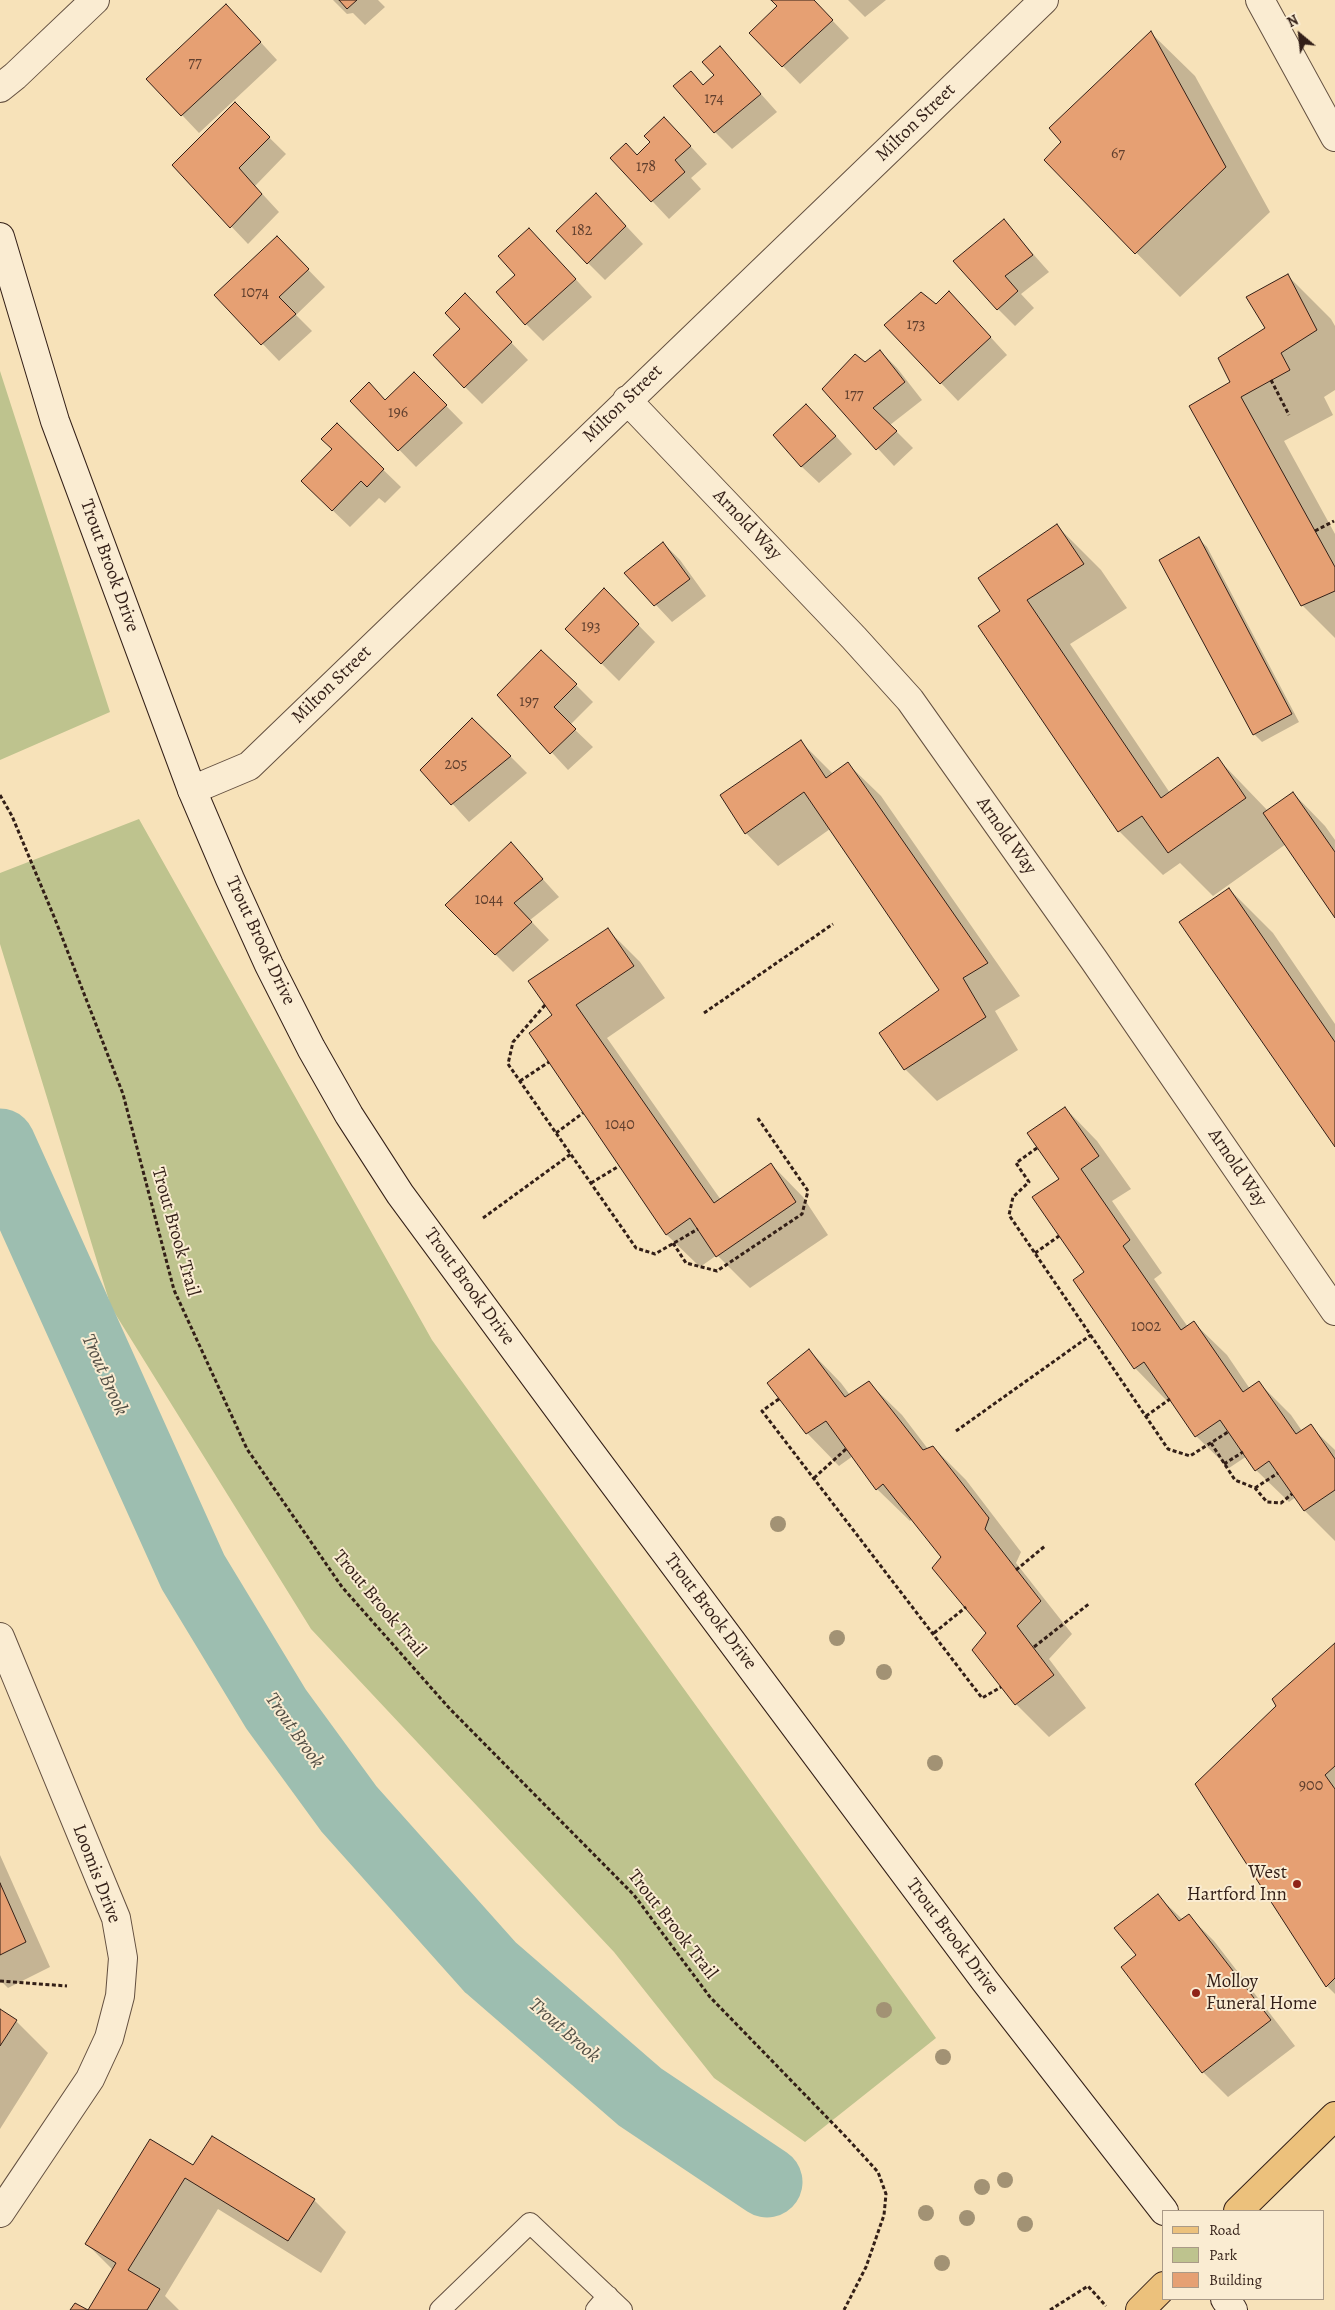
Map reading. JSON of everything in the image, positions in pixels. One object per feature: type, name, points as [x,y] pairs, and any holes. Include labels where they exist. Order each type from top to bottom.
[{"type":"main road","points":[[1239,2210],[1335,2116]]},
{"type":"main road","points":[[1140,2310],[1162,2288]]},
{"type":"street","points":[[0,88],[95,0]]},
{"type":"street","name":"Milton Street","points":[[192,790],[249,766],[1044,0]]},
{"type":"street","points":[[1260,0],[1335,137]]},
{"type":"street","name":"Trout Brook Drive","points":[[0,237],[55,420],[192,790],[230,879],[311,1048],[349,1115],[400,1194],[973,1966],[1163,2210]]},
{"type":"street","name":"Arnold Way","points":[[627,400],[854,638],[910,700],[1094,960],[1335,1311]]},
{"type":"street","name":"Loomis Drive","points":[[0,1637],[116,1918],[123,1958],[120,1996],[109,2038],[90,2079],[0,2213]]},
{"type":"lane","points":[[440,2310],[530,2223],[609,2305]]},
{"type":"path","points":[[1271,380],[1288,415]]},
{"type":"path","points":[[1315,531],[1334,521]]},
{"type":"path","name":"Trout Brook Trail","points":[[0,795],[12,816],[56,919],[123,1094],[174,1290],[247,1449],[342,1587],[450,1709],[634,1895],[710,1997],[878,2172],[886,2194],[884,2216],[866,2267],[844,2310]]},
{"type":"path","points":[[704,1013],[833,924]]},
{"type":"path","points":[[545,1005],[513,1042],[508,1064],[636,1248],[655,1254],[698,1229]]},
{"type":"path","points":[[520,1081],[549,1062]]},
{"type":"path","points":[[556,1133],[583,1113]]},
{"type":"path","points":[[673,1243],[686,1263],[717,1271],[802,1214],[808,1191],[757,1117]]},
{"type":"path","points":[[1037,1148],[1016,1163],[1029,1182],[1013,1197],[1009,1216],[1168,1450],[1190,1456],[1228,1432]]},
{"type":"path","points":[[483,1218],[571,1154]]},
{"type":"path","points":[[591,1183],[619,1166]]},
{"type":"path","points":[[1035,1253],[1059,1236]]},
{"type":"path","points":[[956,1431],[1091,1335]]},
{"type":"path","points":[[778,1399],[762,1411],[982,1698],[1001,1687]]},
{"type":"path","points":[[1146,1416],[1170,1399]]},
{"type":"path","points":[[1211,1443],[1234,1480],[1254,1488],[1267,1502],[1281,1503],[1292,1494]]},
{"type":"path","points":[[814,1478],[846,1449]]},
{"type":"path","points":[[1224,1464],[1242,1452]]},
{"type":"path","points":[[1254,1488],[1278,1473]]},
{"type":"path","points":[[1016,1570],[1045,1546]]},
{"type":"path","points":[[1034,1647],[1090,1602]]},
{"type":"path","points":[[934,1633],[966,1607]]},
{"type":"path","points":[[0,1982],[66,1986]]},
{"type":"path","points":[[1050,2310],[1088,2286],[1110,2310]]},
{"type":"green space","points":[[0,371],[110,712],[0,760]]},
{"type":"green space","points":[[139,819],[432,1340],[936,2038],[805,2142],[714,2078],[614,1952],[311,1629],[111,1307],[0,944],[0,873]]},
{"type":"building","points":[[339,0],[357,0],[347,9]]},
{"type":"building","points":[[771,0],[814,0],[833,20],[782,67],[749,33],[777,6]]},
{"type":"building","points":[[226,4],[261,42],[181,116],[146,79]]},
{"type":"building","points":[[1151,31],[1226,167],[1135,254],[1044,160],[1061,142],[1049,128]]},
{"type":"building","points":[[720,46],[761,94],[714,133],[673,86],[691,71],[703,85],[714,75],[702,62]]},
{"type":"building","points":[[235,102],[270,137],[239,168],[262,194],[230,228],[172,165]]},
{"type":"building","points":[[664,117],[691,146],[675,160],[685,172],[651,202],[610,158],[626,143],[637,155],[650,142],[644,136]]},
{"type":"building","points":[[596,193],[626,226],[587,264],[556,231]]},
{"type":"building","points":[[1004,219],[1033,255],[1005,276],[1018,291],[997,310],[953,261]]},
{"type":"building","points":[[529,228],[576,279],[525,325],[496,292],[515,275],[498,256]]},
{"type":"building","points":[[277,236],[309,269],[279,297],[296,314],[261,345],[214,295]]},
{"type":"building","points":[[1288,274],[1317,330],[1281,353],[1290,370],[1241,397],[1335,567],[1335,591],[1301,606],[1189,406],[1230,382],[1218,358],[1265,328],[1246,297]]},
{"type":"building","points":[[949,291],[991,337],[940,384],[884,325],[921,292],[936,304]]},
{"type":"building","points":[[465,293],[512,342],[464,388],[433,355],[460,329],[445,313]]},
{"type":"building","points":[[880,350],[905,382],[873,408],[897,431],[876,450],[822,389],[855,354],[865,362]]},
{"type":"building","points":[[414,372],[447,405],[398,451],[350,401],[369,382],[385,400]]},
{"type":"building","points":[[806,404],[836,436],[801,467],[773,435]]},
{"type":"building","points":[[337,423],[384,469],[367,487],[361,481],[332,511],[301,481],[332,449],[321,439]]},
{"type":"building","points":[[1057,524],[1084,564],[1027,600],[1161,798],[1218,757],[1246,798],[1168,853],[1142,816],[1118,832],[978,626],[1000,611],[978,578]]},
{"type":"building","points":[[1199,537],[1292,714],[1253,735],[1159,560]]},
{"type":"building","points":[[663,542],[690,579],[654,606],[624,573]]},
{"type":"building","points":[[604,588],[639,624],[601,664],[565,629]]},
{"type":"building","points":[[541,650],[577,684],[554,707],[576,729],[550,754],[497,695]]},
{"type":"building","points":[[472,718],[511,756],[451,805],[420,770]]},
{"type":"building","points":[[801,740],[826,778],[848,762],[988,963],[963,978],[986,1017],[904,1070],[879,1033],[939,990],[804,792],[745,834],[720,795]]},
{"type":"building","points":[[1293,792],[1335,852],[1335,918],[1263,813]]},
{"type":"building","points":[[511,842],[543,879],[514,903],[532,922],[495,955],[445,905]]},
{"type":"building","points":[[1229,888],[1335,1042],[1335,1147],[1179,922]]},
{"type":"building","points":[[608,928],[634,966],[576,1005],[714,1203],[771,1163],[796,1202],[716,1257],[690,1218],[666,1235],[529,1033],[552,1015],[528,981]]},
{"type":"building","points":[[1065,1107],[1099,1156],[1081,1169],[1130,1240],[1123,1246],[1181,1330],[1194,1321],[1243,1392],[1259,1381],[1296,1434],[1311,1424],[1335,1459],[1335,1490],[1304,1511],[1269,1461],[1255,1471],[1220,1420],[1195,1437],[1144,1362],[1134,1369],[1073,1280],[1084,1272],[1032,1197],[1059,1179],[1027,1133]]},
{"type":"building","points":[[809,1349],[845,1397],[869,1381],[923,1450],[933,1446],[989,1518],[985,1529],[1041,1601],[1017,1626],[1054,1675],[1015,1705],[972,1650],[986,1633],[932,1568],[941,1557],[883,1484],[876,1490],[826,1421],[806,1434],[767,1383]]},
{"type":"building","name":"West Hartford Inn","points":[[1335,1643],[1335,1766],[1325,1775],[1335,1789],[1335,1978],[1326,1987],[1195,1784],[1276,1706],[1272,1699]]},
{"type":"building","points":[[0,1883],[26,1942],[0,1955]]},
{"type":"building","name":"Molloy Funeral Home","points":[[1158,1894],[1179,1921],[1189,1914],[1271,2020],[1202,2073],[1121,1967],[1136,1955],[1114,1928]]},
{"type":"building","points":[[0,2009],[17,2020],[0,2046]]},
{"type":"building","points":[[212,2136],[315,2199],[288,2241],[185,2178],[128,2270],[160,2289],[147,2310],[88,2310],[116,2263],[85,2244],[150,2139],[193,2165]]},
{"type":"building","points":[[75,2303],[88,2310],[70,2310]]},
{"type":"waterway","name":"Trout Brook","points":[[0,1144],[193,1572],[276,1709],[349,1809],[490,1967],[640,2097],[767,2182]]},
{"type":"place","name":"West Hartford Inn","points":[[1297,1884]]},
{"type":"place","name":"Molloy Funeral Home","points":[[1196,1993]]}]
